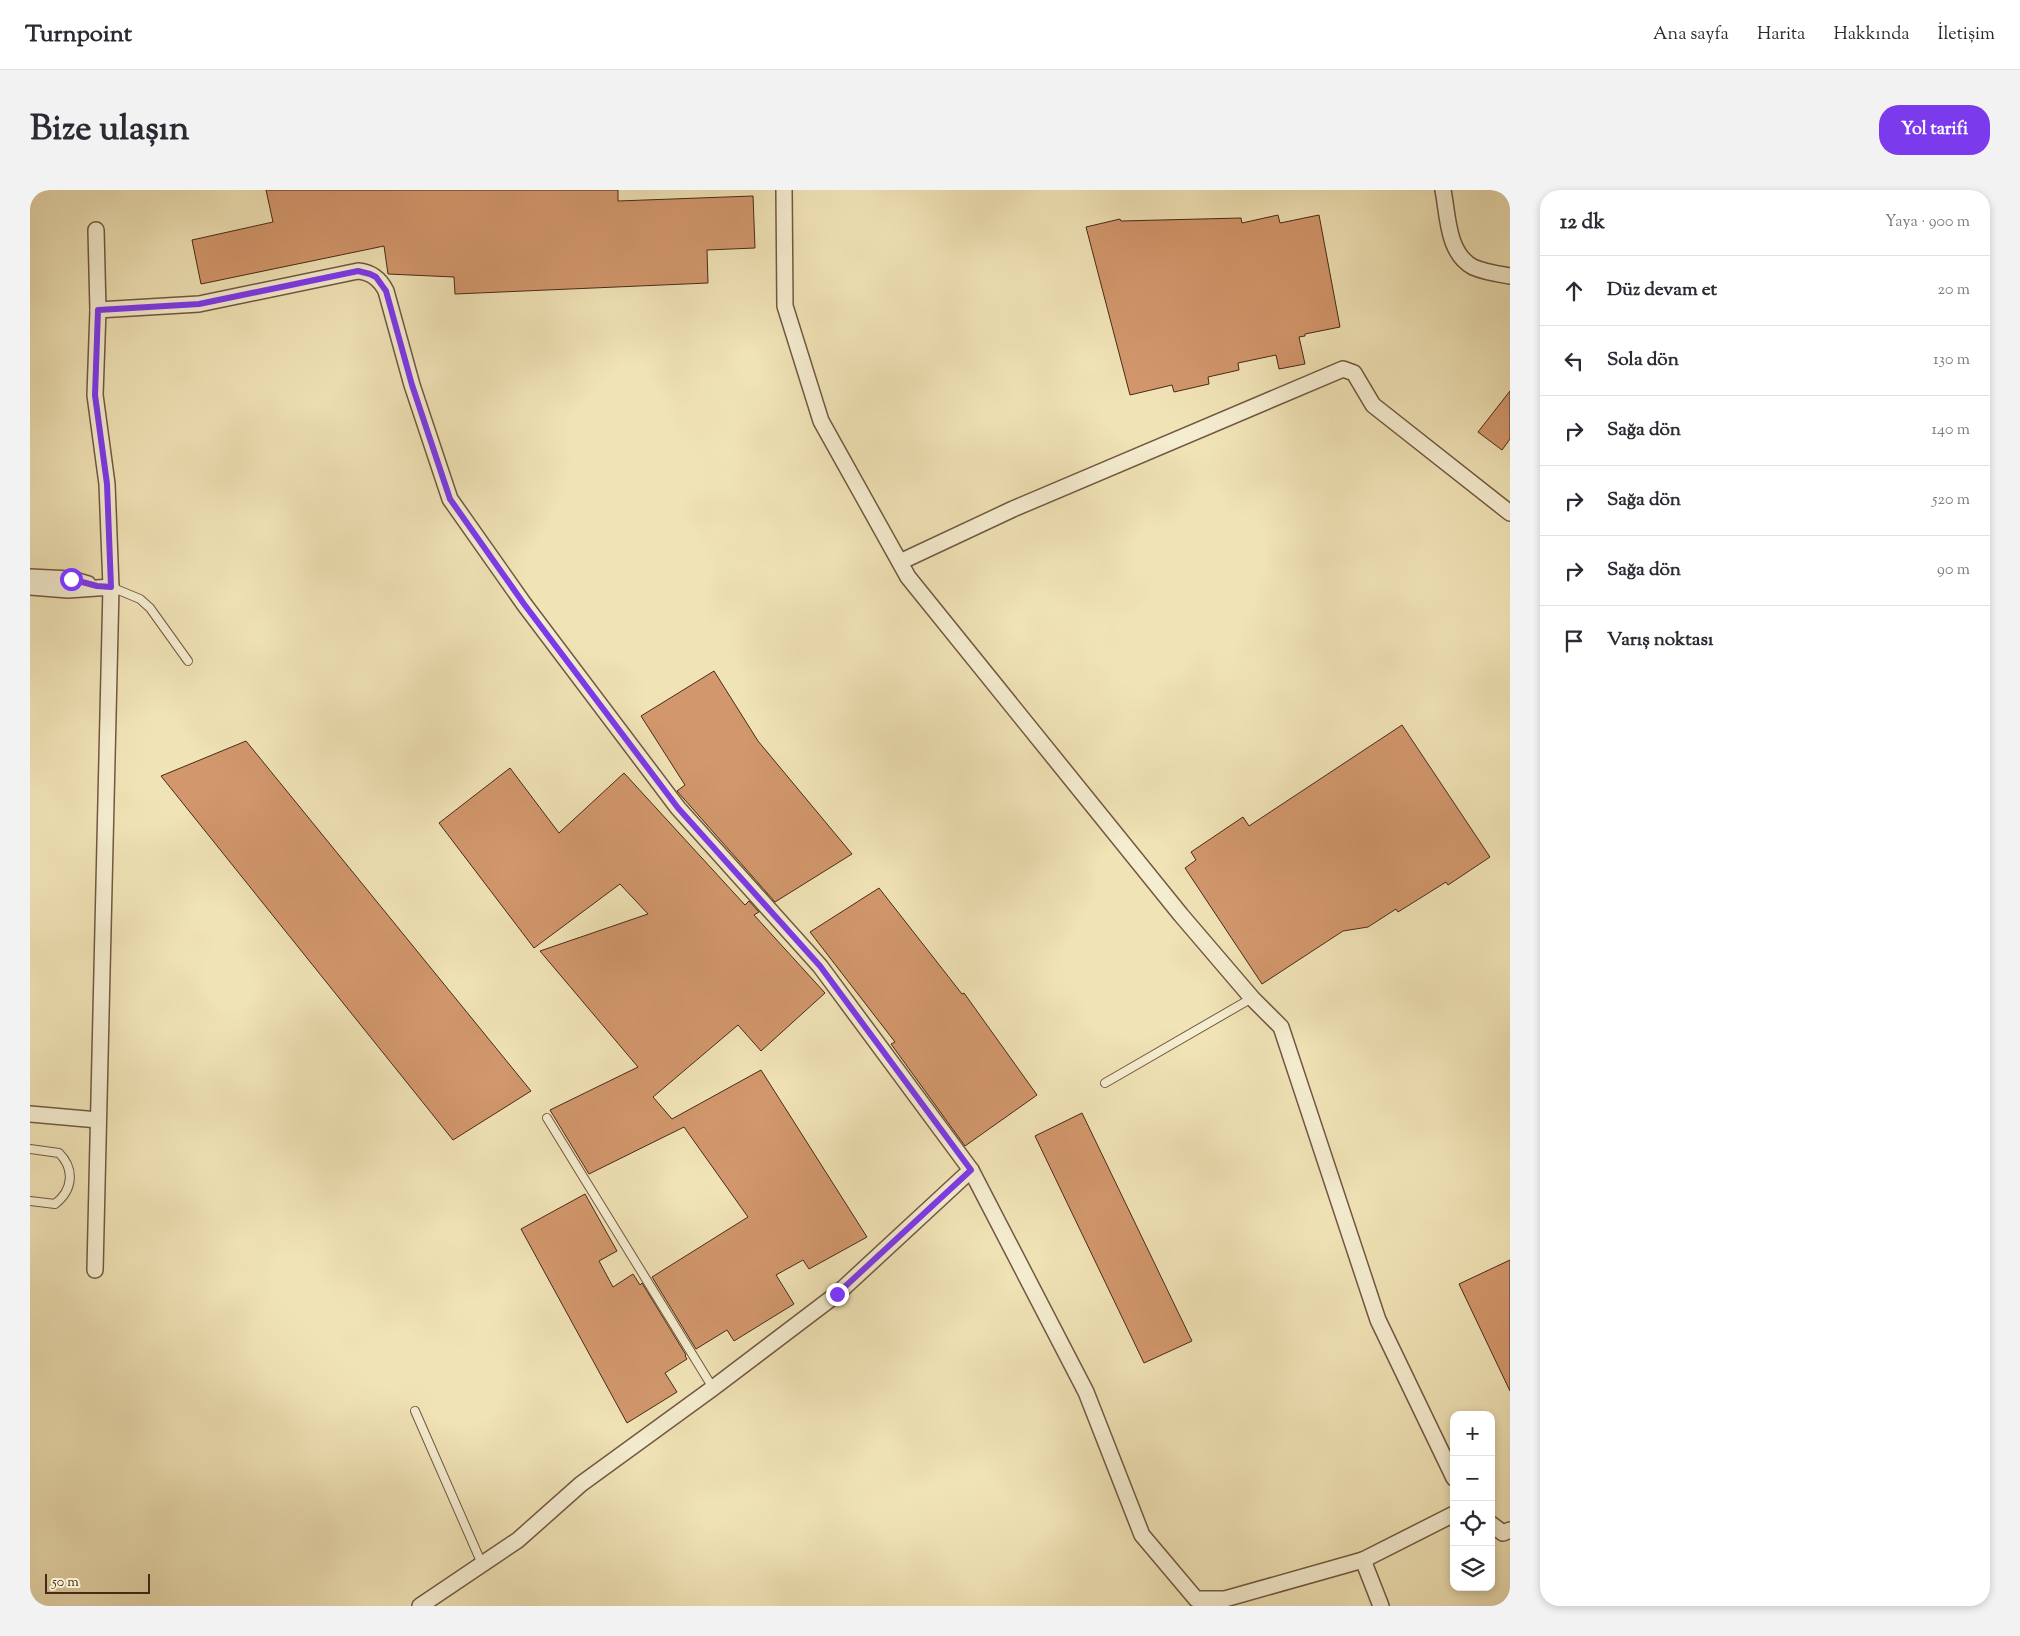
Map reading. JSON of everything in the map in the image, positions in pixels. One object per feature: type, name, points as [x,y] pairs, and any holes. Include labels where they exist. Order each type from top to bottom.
[{"type":"street","points":[[784,190],[785,306],[821,421],[908,576],[1182,915],[1252,998],[1281,1027],[1378,1320],[1450,1470]]},
{"type":"street","points":[[1443,190],[1452,238],[1460,256],[1471,266],[1478,269],[1510,276]]},
{"type":"street","points":[[94,1270],[98,1120],[104,587],[107,484],[95,395],[98,310],[96,230]]},
{"type":"street","points":[[98,310],[199,304],[358,271],[370,274],[380,281],[386,291],[412,385],[450,499],[524,604],[678,808],[820,966],[971,1170],[1086,1392],[1142,1534],[1196,1599],[1225,1599],[1363,1560],[1450,1516]]},
{"type":"street","points":[[900,562],[1013,510],[1343,369],[1354,374],[1373,405],[1510,512]]},
{"type":"street","points":[[30,577],[71,579],[104,587]]},
{"type":"street","points":[[30,587],[68,590],[104,587]]},
{"type":"street","points":[[30,1114],[98,1120]]},
{"type":"street","points":[[420,1606],[518,1540],[581,1484],[713,1388],[837,1294],[971,1170]]},
{"type":"street","points":[[1495,1527],[1504,1533],[1510,1530]]},
{"type":"street","points":[[1363,1560],[1381,1606]]},
{"type":"lane","points":[[104,587],[140,599],[150,608],[188,662]]},
{"type":"lane","points":[[1105,1083],[1252,998]]},
{"type":"lane","points":[[547,1118],[713,1388]]},
{"type":"lane","points":[[30,1149],[59,1153],[68,1164],[71,1178],[67,1192],[56,1204],[30,1201]]},
{"type":"lane","points":[[414,1411],[482,1564]]},
{"type":"building","points":[[266,190],[618,190],[618,201],[753,196],[755,248],[707,250],[708,283],[455,294],[454,277],[388,274],[384,246],[201,284],[192,240],[273,222]]},
{"type":"building","points":[[1278,215],[1280,223],[1319,215],[1340,327],[1299,337],[1305,364],[1279,369],[1276,355],[1238,363],[1239,370],[1208,377],[1209,384],[1174,392],[1172,385],[1130,395],[1086,227],[1120,219],[1121,221],[1241,218],[1242,223]]},
{"type":"building","points":[[1510,391],[1510,439],[1502,450],[1478,432]]},
{"type":"building","points":[[714,671],[758,741],[852,854],[775,902],[677,791],[685,785],[641,716]]},
{"type":"building","points":[[1402,725],[1490,857],[1448,885],[1446,882],[1398,912],[1396,909],[1368,927],[1343,931],[1262,984],[1185,868],[1196,860],[1191,852],[1243,817],[1249,826]]},
{"type":"building","points":[[246,741],[531,1091],[453,1140],[161,776]]},
{"type":"building","points":[[510,768],[559,833],[624,773],[745,905],[749,901],[759,912],[754,915],[825,993],[761,1051],[738,1025],[653,1097],[672,1119],[761,1070],[867,1237],[809,1269],[803,1260],[776,1275],[794,1304],[734,1341],[727,1330],[696,1349],[652,1277],[748,1217],[684,1127],[589,1174],[550,1110],[638,1067],[540,951],[648,914],[620,884],[534,948],[439,823]]},
{"type":"building","points":[[879,888],[962,994],[964,993],[1037,1095],[965,1146],[891,1044],[895,1042],[810,932]]},
{"type":"building","points":[[1082,1113],[1192,1341],[1144,1363],[1035,1136]]},
{"type":"building","points":[[585,1194],[617,1251],[599,1261],[613,1287],[633,1274],[640,1285],[642,1283],[687,1359],[665,1373],[677,1392],[627,1423],[521,1229]]},
{"type":"building","points":[[1510,1260],[1510,1391],[1459,1284]]},
{"type":"route","points":[[71,579],[97,586],[111,587],[107,484],[95,395],[98,310],[199,304],[358,271],[376,277],[386,291],[412,385],[450,499],[524,604],[678,808],[820,966],[971,1170],[837,1294]]}]
